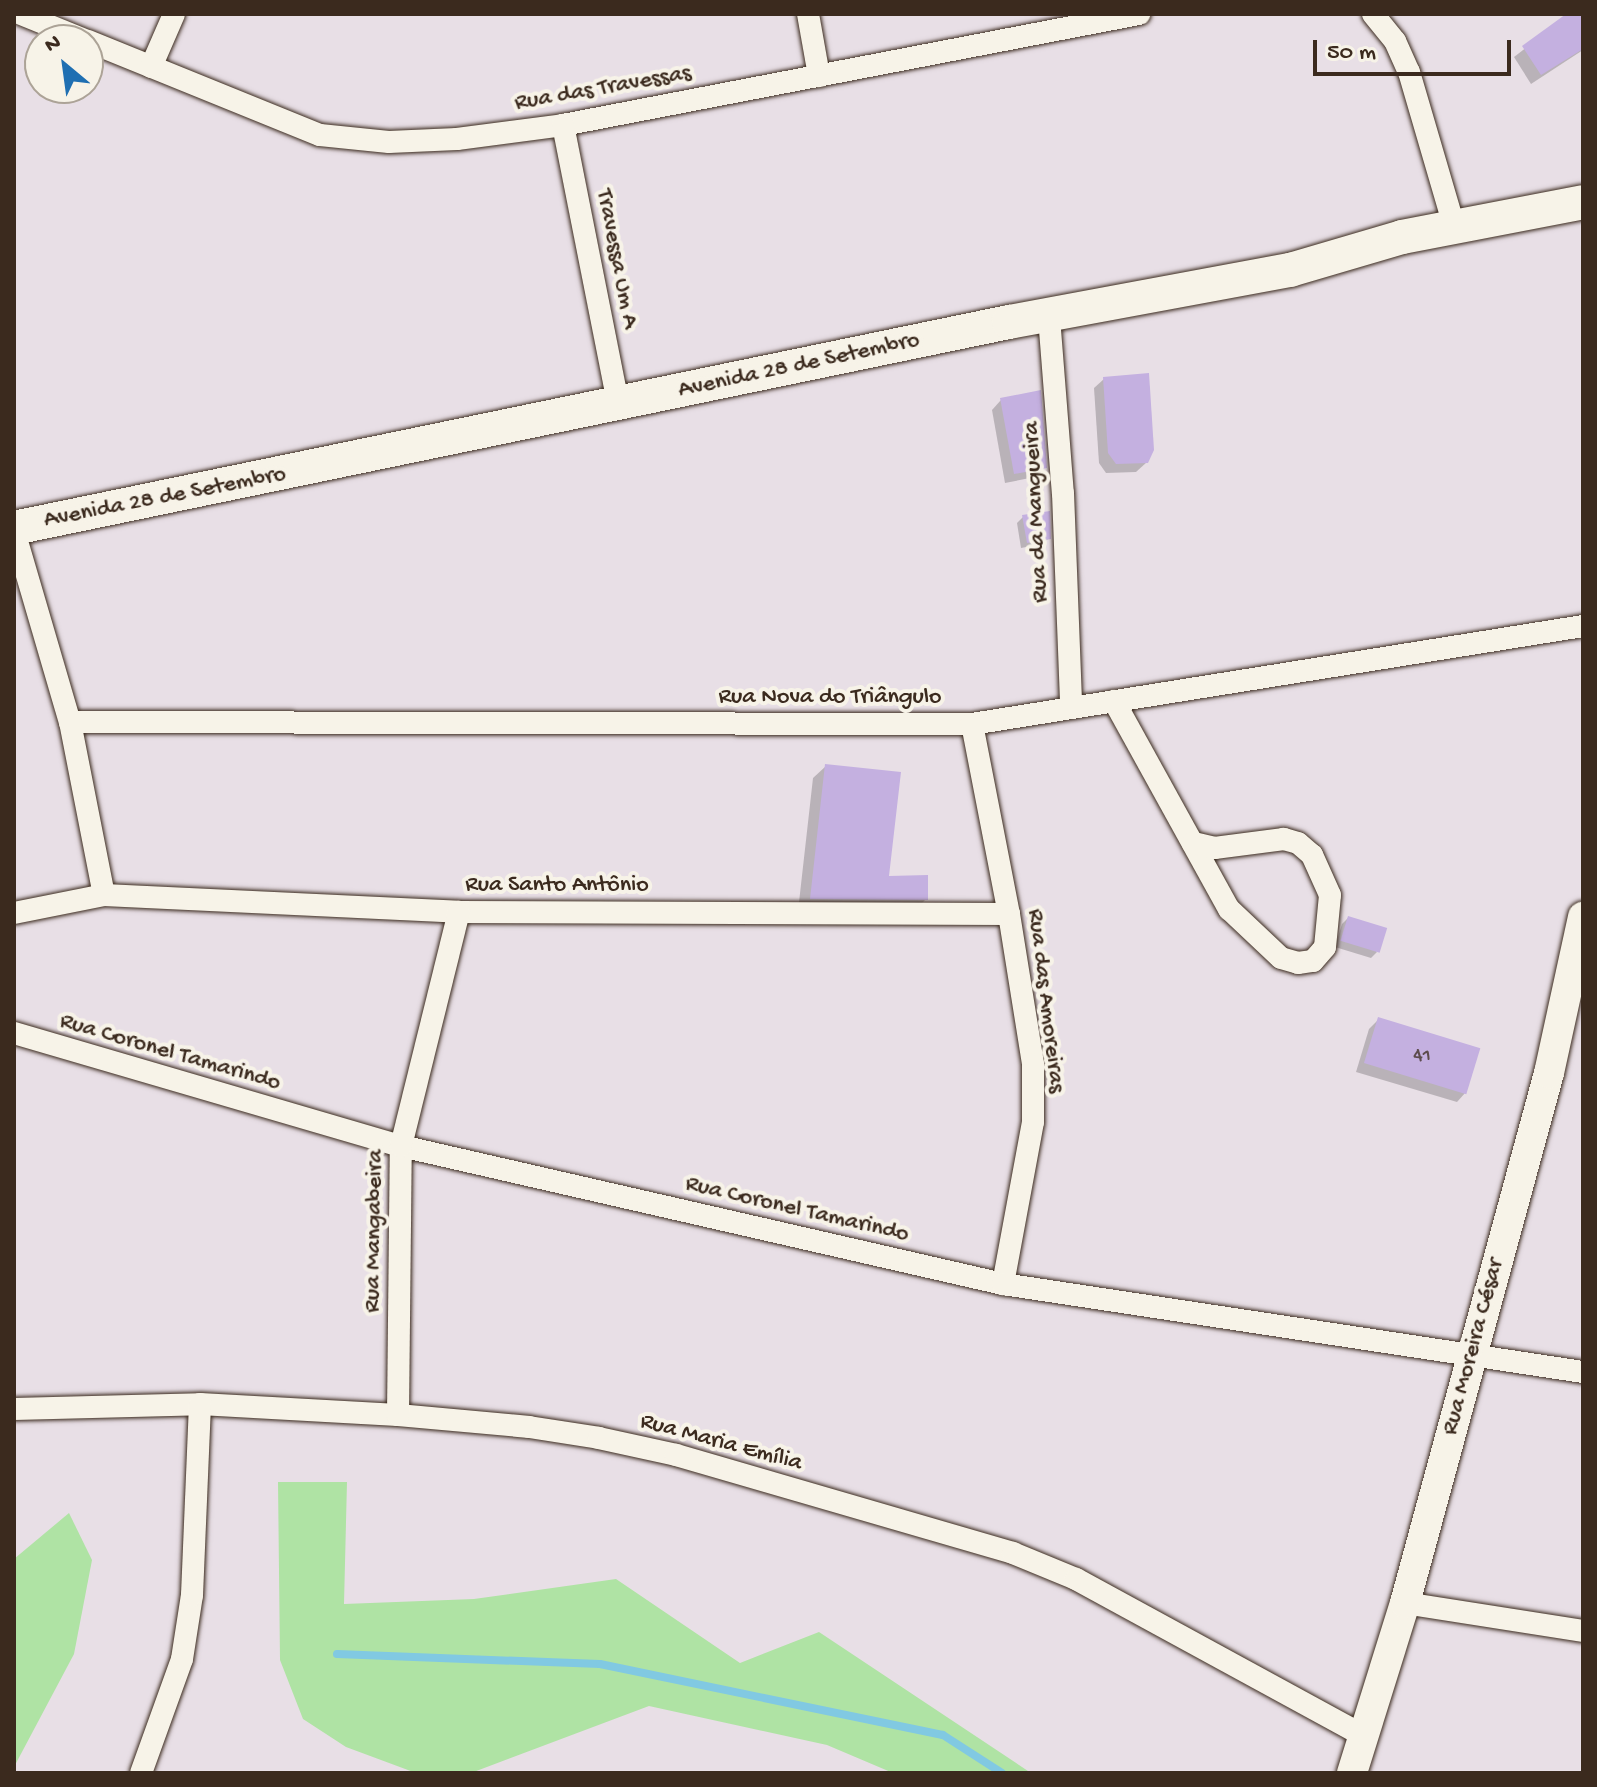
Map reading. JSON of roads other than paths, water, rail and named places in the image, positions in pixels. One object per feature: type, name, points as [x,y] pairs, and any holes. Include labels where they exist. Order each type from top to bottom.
[{"type":"main road","name":"Avenida 28 de Setembro","points":[[14,529],[1290,270],[1454,226],[1583,202]]},
{"type":"street","name":"Rua das Travessas","points":[[21,14],[46,24]]},
{"type":"street","points":[[151,67],[174,14]]},
{"type":"street","points":[[808,14],[819,76]]},
{"type":"street","name":"Rua das Travessas","points":[[104,47],[320,135],[389,142],[457,139],[563,125],[1139,14]]},
{"type":"street","points":[[1373,14],[1395,41],[1409,72],[1454,226]]},
{"type":"street","name":"Travessa Um A","points":[[563,125],[618,404]]},
{"type":"street","name":"Rua da Mangueira","points":[[1049,317],[1063,493],[1071,706]]},
{"type":"street","points":[[14,529],[70,722],[104,895]]},
{"type":"street","name":"Rua Nova do Triângulo","points":[[70,722],[972,724],[1583,626]]},
{"type":"street","points":[[1114,701],[1229,909],[1281,958],[1298,963],[1313,961],[1325,947],[1330,895],[1312,855],[1298,843],[1284,839],[1215,848],[1193,843]]},
{"type":"street","name":"Rua das Amoreiras","points":[[972,724],[1009,914],[1033,1064],[1033,1122],[1003,1284]]},
{"type":"street","name":"Rua Santo Antônio","points":[[14,913],[104,895],[459,912],[1009,914]]},
{"type":"street","name":"Rua Mangabeira","points":[[398,1415],[401,1146],[459,912]]},
{"type":"street","name":"Rua Moreira César","points":[[1352,1773],[1405,1603],[1549,1073],[1583,917]]},
{"type":"street","name":"Rua Coronel Tamarindo","points":[[14,1033],[401,1146],[1003,1284],[1583,1372]]},
{"type":"street","points":[[141,1773],[182,1659],[192,1595],[200,1404]]},
{"type":"street","name":"Rua Maria Emília","points":[[14,1409],[200,1404],[398,1415],[599,1438],[676,1455],[1013,1553],[1076,1579],[1364,1736]]},
{"type":"street","points":[[1405,1603],[1583,1631]]},
{"type":"waterway","points":[[337,1654],[600,1664],[943,1735],[1002,1773]]}]
